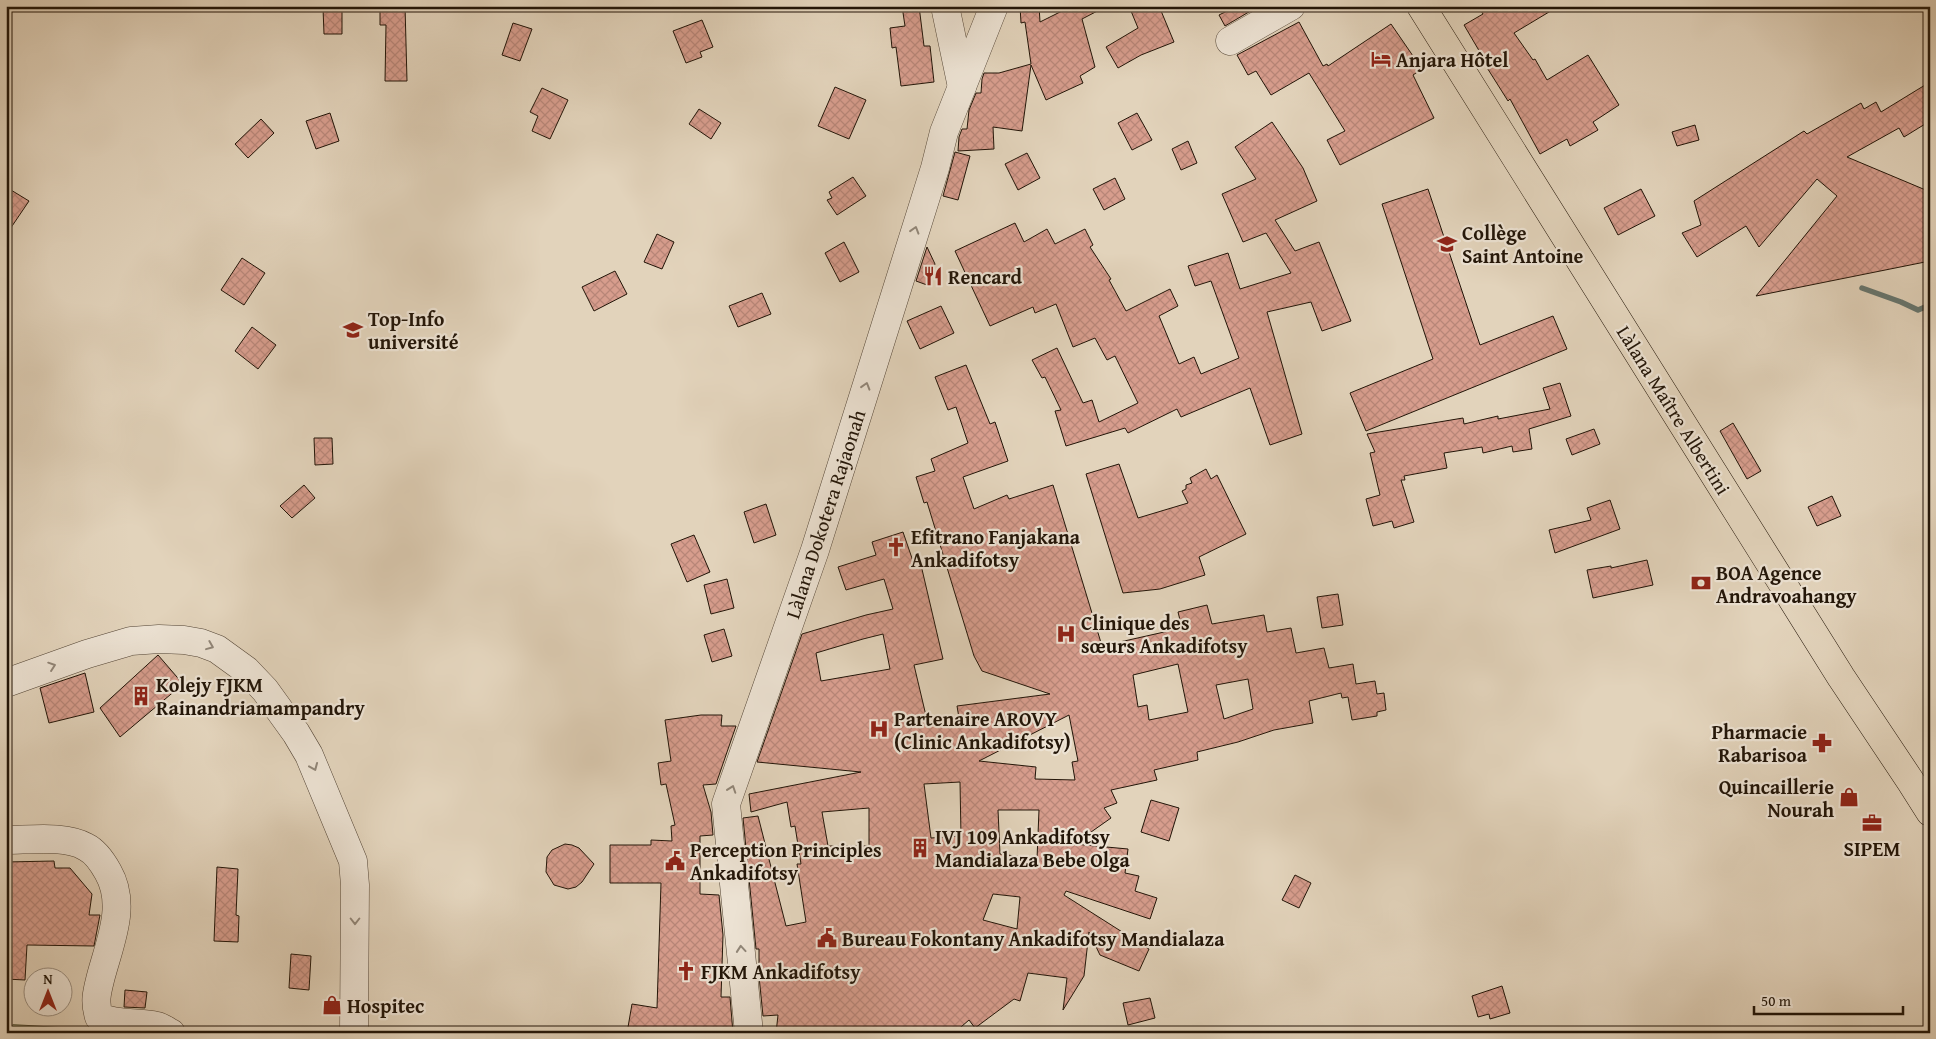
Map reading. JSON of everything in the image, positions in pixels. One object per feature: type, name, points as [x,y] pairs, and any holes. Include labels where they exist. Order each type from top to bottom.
[{"type":"main road","name":"Làlana Maître Albertini","points":[[1421,6],[1841,677],[1930,812]]},
{"type":"street","points":[[945,6],[962,87]]},
{"type":"street","name":"Làlana Dokotera Rajaonah","points":[[749,1033],[726,804],[815,550],[932,177],[944,132],[994,6]]},
{"type":"street","points":[[1230,41],[1291,6]]},
{"type":"street","points":[[6,683],[86,654],[122,644],[159,639],[201,643],[217,649],[246,670],[279,708],[305,747],[353,861],[355,885],[354,1033]]},
{"type":"street","points":[[6,840],[71,842],[86,847],[102,860],[111,876],[118,896],[116,919],[97,993],[95,1006],[99,1017],[108,1021],[158,1026],[171,1033]]},
{"type":"green space","points":[[6,1024],[126,1032],[6,1033]]},
{"type":"building","points":[[380,6],[405,6],[407,81],[385,81],[386,25],[380,25]]},
{"type":"building","points":[[902,6],[919,6],[924,46],[930,46],[934,82],[901,86],[896,47],[892,48],[890,28],[905,26]]},
{"type":"building","points":[[1020,6],[1039,6],[1040,22],[1072,6],[1107,6],[1082,19],[1095,67],[1080,76],[1083,83],[1046,100],[1031,65],[1022,131],[993,127],[994,149],[958,151],[959,137],[962,129],[967,129],[969,110],[976,93],[981,93],[984,73],[999,73],[1031,64],[1025,22],[1021,23]]},
{"type":"building","points":[[1142,6],[1159,6],[1174,42],[1141,55],[1118,68],[1106,47],[1138,28],[1131,11]]},
{"type":"building","points":[[1237,6],[1259,6],[1225,26],[1219,15]]},
{"type":"building","points":[[1478,6],[1559,6],[1514,33],[1533,60],[1535,59],[1547,80],[1588,55],[1619,105],[1593,122],[1598,130],[1570,146],[1567,139],[1540,154],[1510,99],[1508,101],[1479,55],[1481,54],[1464,25],[1483,14]]},
{"type":"building","points":[[323,8],[342,8],[342,34],[324,34]]},
{"type":"building","points":[[702,20],[713,47],[700,52],[702,57],[686,63],[673,31]]},
{"type":"building","points":[[1299,22],[1323,66],[1327,64],[1328,66],[1391,24],[1422,69],[1413,75],[1434,118],[1340,165],[1327,140],[1345,131],[1309,73],[1271,95],[1256,71],[1248,75],[1237,55]]},
{"type":"building","points":[[513,23],[532,29],[520,61],[502,55]]},
{"type":"building","points":[[1930,82],[1930,121],[1904,137],[1899,128],[1847,157],[1928,191],[1930,261],[1756,296],[1837,196],[1817,179],[1759,247],[1746,226],[1697,257],[1682,233],[1701,225],[1694,201],[1804,131],[1807,134],[1861,103],[1864,109],[1876,102],[1881,112]]},
{"type":"building","points":[[835,87],[866,100],[849,139],[818,126]]},
{"type":"building","points":[[542,88],[568,100],[550,139],[532,131],[538,116],[530,112]]},
{"type":"building","points":[[699,109],[721,123],[711,139],[689,124]]},
{"type":"building","points":[[330,113],[339,141],[316,149],[306,121]]},
{"type":"building","points":[[1137,113],[1152,140],[1132,150],[1118,123]]},
{"type":"building","points":[[261,119],[274,133],[248,158],[235,144]]},
{"type":"building","points":[[1272,122],[1303,168],[1317,201],[1275,220],[1295,251],[1319,242],[1351,321],[1322,331],[1311,302],[1267,312],[1302,434],[1270,445],[1250,388],[1181,417],[1177,409],[1128,433],[1125,428],[1066,446],[1055,411],[1061,410],[1045,377],[1042,378],[1032,360],[1057,348],[1083,403],[1092,400],[1099,422],[1138,403],[1115,356],[1107,360],[1095,338],[1073,347],[1056,304],[1035,313],[1033,307],[990,326],[955,251],[1015,223],[1024,242],[1047,229],[1055,244],[1085,229],[1093,245],[1090,247],[1111,279],[1109,280],[1126,311],[1170,289],[1178,306],[1159,316],[1179,364],[1194,357],[1201,374],[1239,358],[1211,281],[1195,286],[1188,266],[1228,253],[1240,289],[1291,273],[1266,233],[1243,242],[1222,194],[1256,179],[1235,147]]},
{"type":"building","points":[[1695,125],[1699,140],[1677,146],[1672,132]]},
{"type":"building","points":[[1188,141],[1197,163],[1181,170],[1172,149]]},
{"type":"building","points":[[955,152],[970,156],[958,200],[943,196]]},
{"type":"building","points":[[1027,153],[1040,178],[1018,190],[1005,164]]},
{"type":"building","points":[[853,177],[866,196],[837,215],[827,200],[832,198],[829,192]]},
{"type":"building","points":[[1115,178],[1125,199],[1104,210],[1093,189]]},
{"type":"building","points":[[6,187],[29,201],[6,235]]},
{"type":"building","points":[[1428,189],[1480,345],[1553,316],[1567,349],[1366,431],[1350,393],[1433,359],[1382,204]]},
{"type":"building","points":[[1641,189],[1655,216],[1618,235],[1604,208]]},
{"type":"building","points":[[657,234],[674,242],[662,269],[644,262]]},
{"type":"building","points":[[844,242],[859,272],[840,282],[825,253]]},
{"type":"building","points":[[927,247],[935,264],[927,285],[916,281]]},
{"type":"building","points":[[242,258],[265,273],[244,305],[221,290]]},
{"type":"building","points":[[615,271],[627,294],[594,311],[582,287]]},
{"type":"building","points":[[762,293],[771,314],[738,327],[729,306]]},
{"type":"building","points":[[941,306],[954,333],[920,349],[907,321]]},
{"type":"building","points":[[252,327],[276,345],[258,369],[235,351]]},
{"type":"building","points":[[966,365],[990,424],[995,422],[1008,461],[963,477],[974,509],[1007,495],[1009,499],[1053,485],[1102,646],[1182,628],[1178,612],[1207,605],[1212,624],[1264,615],[1267,632],[1291,628],[1296,653],[1324,648],[1329,668],[1353,664],[1356,684],[1375,681],[1377,694],[1384,693],[1386,710],[1377,712],[1377,716],[1352,720],[1348,697],[1342,698],[1341,693],[1309,701],[1313,723],[1274,730],[1238,742],[1197,752],[1198,760],[1154,770],[1157,780],[1111,790],[1117,803],[1104,808],[1111,818],[1074,844],[1128,849],[1125,873],[1139,876],[1135,891],[1157,898],[1150,919],[1066,891],[1064,895],[1149,949],[1139,971],[1100,955],[1089,932],[1084,976],[1063,1010],[1067,978],[1028,973],[1020,1001],[1014,999],[975,1028],[969,1020],[954,1033],[776,1033],[778,1015],[763,1016],[759,976],[759,949],[756,949],[743,818],[758,816],[786,926],[806,922],[797,864],[801,864],[795,826],[791,827],[787,802],[751,812],[749,794],[861,772],[757,762],[802,634],[893,609],[884,579],[846,590],[838,567],[876,555],[872,542],[903,532],[915,567],[921,565],[943,659],[914,665],[927,720],[959,718],[957,706],[1050,694],[982,671],[974,656],[927,502],[924,503],[916,477],[935,471],[931,459],[968,443],[956,407],[948,410],[935,377]],"holes":[[[883,634],[890,669],[821,681],[816,653]],[[1178,664],[1188,712],[1149,720],[1147,705],[1138,707],[1133,675]],[[1248,679],[1253,709],[1224,719],[1216,685]],[[1069,715],[1078,761],[1072,762],[1075,780],[1035,779],[1036,767],[979,761]],[[960,782],[961,836],[931,838],[924,784]],[[869,808],[869,846],[828,846],[822,812]],[[998,810],[1039,810],[1037,859],[1000,854]],[[993,894],[1020,897],[1017,929],[983,920]]]},
{"type":"building","points":[[1560,383],[1571,416],[1529,429],[1532,449],[1513,452],[1512,446],[1483,453],[1482,447],[1444,453],[1447,468],[1404,476],[1405,480],[1401,480],[1414,522],[1394,528],[1392,521],[1373,526],[1366,499],[1380,495],[1370,453],[1375,452],[1367,434],[1463,418],[1464,424],[1498,416],[1498,419],[1550,409],[1543,388]]},
{"type":"building","points":[[1733,423],[1761,471],[1747,479],[1720,431]]},
{"type":"building","points":[[1594,429],[1600,444],[1572,455],[1566,439]]},
{"type":"building","points":[[314,438],[332,438],[333,464],[315,465]]},
{"type":"building","points":[[1119,464],[1138,518],[1188,503],[1182,491],[1186,489],[1186,485],[1192,483],[1190,478],[1206,469],[1211,479],[1217,475],[1246,534],[1199,557],[1205,575],[1160,589],[1123,593],[1086,474]]},
{"type":"building","points":[[304,485],[315,498],[292,518],[280,506]]},
{"type":"building","points":[[1832,496],[1841,516],[1817,526],[1808,507]]},
{"type":"building","points":[[1610,500],[1620,529],[1555,553],[1549,530],[1591,520],[1587,508]]},
{"type":"building","points":[[766,504],[776,535],[754,543],[744,512]]},
{"type":"building","points":[[694,535],[710,572],[687,582],[671,544]]},
{"type":"building","points":[[1647,560],[1653,585],[1593,598],[1587,570],[1611,566],[1611,568]]},
{"type":"building","points":[[727,579],[734,608],[711,614],[704,585]]},
{"type":"building","points":[[1338,594],[1343,625],[1322,628],[1317,597]]},
{"type":"building","points":[[724,629],[732,656],[712,662],[704,635]]},
{"type":"building","name":"Kolejy FJKM Rainandriamampandry","points":[[158,655],[183,684],[120,737],[100,708]]},
{"type":"building","points":[[85,673],[94,712],[49,723],[40,688]]},
{"type":"building","points":[[701,715],[722,715],[721,726],[736,726],[716,784],[703,785],[711,812],[713,835],[700,836],[700,894],[719,895],[723,935],[721,997],[730,997],[733,1033],[627,1033],[632,1004],[657,1008],[661,883],[610,883],[610,845],[651,845],[651,840],[672,841],[671,826],[675,825],[666,784],[661,785],[658,763],[671,761],[665,720]]},
{"type":"building","points":[[1151,800],[1179,808],[1169,841],[1141,832]]},
{"type":"building","points":[[565,844],[579,848],[594,864],[582,882],[576,887],[568,889],[554,885],[546,872],[547,857],[552,850]]},
{"type":"building","points":[[54,861],[55,868],[70,868],[92,894],[89,915],[100,915],[94,946],[27,945],[26,966],[22,966],[22,980],[6,979],[6,862]]},
{"type":"building","points":[[217,867],[238,869],[236,915],[239,916],[238,942],[214,941]]},
{"type":"building","points":[[1295,875],[1311,883],[1299,908],[1282,900]]},
{"type":"building","points":[[291,954],[311,956],[309,990],[289,988]]},
{"type":"building","points":[[1502,986],[1510,1013],[1490,1019],[1489,1014],[1478,1017],[1472,996]]},
{"type":"building","points":[[125,990],[147,992],[145,1008],[124,1007]]},
{"type":"building","points":[[1150,998],[1155,1018],[1128,1025],[1123,1003]]},
{"type":"waterway","points":[[1862,288],[1918,310],[1930,305]]},
{"type":"place","name":"Anjara Hôtel","points":[[1381,59]]},
{"type":"place","name":"Collège Saint Antoine","points":[[1447,244]]},
{"type":"place","name":"Rencard","points":[[933,276]]},
{"type":"place","name":"Top-Info université","points":[[353,330]]},
{"type":"place","name":"Efitrano Fanjakana Ankadifotsy","points":[[896,547]]},
{"type":"place","name":"BOA Agence Andravoahangy","points":[[1701,583]]},
{"type":"place","name":"Clinique des sœurs Ankadifotsy","points":[[1066,634]]},
{"type":"place","name":"Kolejy FJKM Rainandriamampandry","points":[[141,696]]},
{"type":"place","name":"Partenaire AROVY (Clinic Ankadifotsy)","points":[[879,729]]},
{"type":"place","name":"Pharmacie Rabarisoa","points":[[1822,743]]},
{"type":"place","name":"Quincaillerie Nourah","points":[[1849,797]]},
{"type":"place","name":"SIPEM","points":[[1872,823]]},
{"type":"place","name":"IVJ 109 Ankadifotsy Mandialaza Bebe Olga","points":[[920,848]]},
{"type":"place","name":"Perception Principles Ankadifotsy","points":[[675,861]]},
{"type":"place","name":"Bureau Fokontany Ankadifotsy Mandialaza","points":[[827,938]]},
{"type":"place","name":"FJKM Ankadifotsy","points":[[686,971]]},
{"type":"place","name":"Hospitec","points":[[332,1005]]}]
